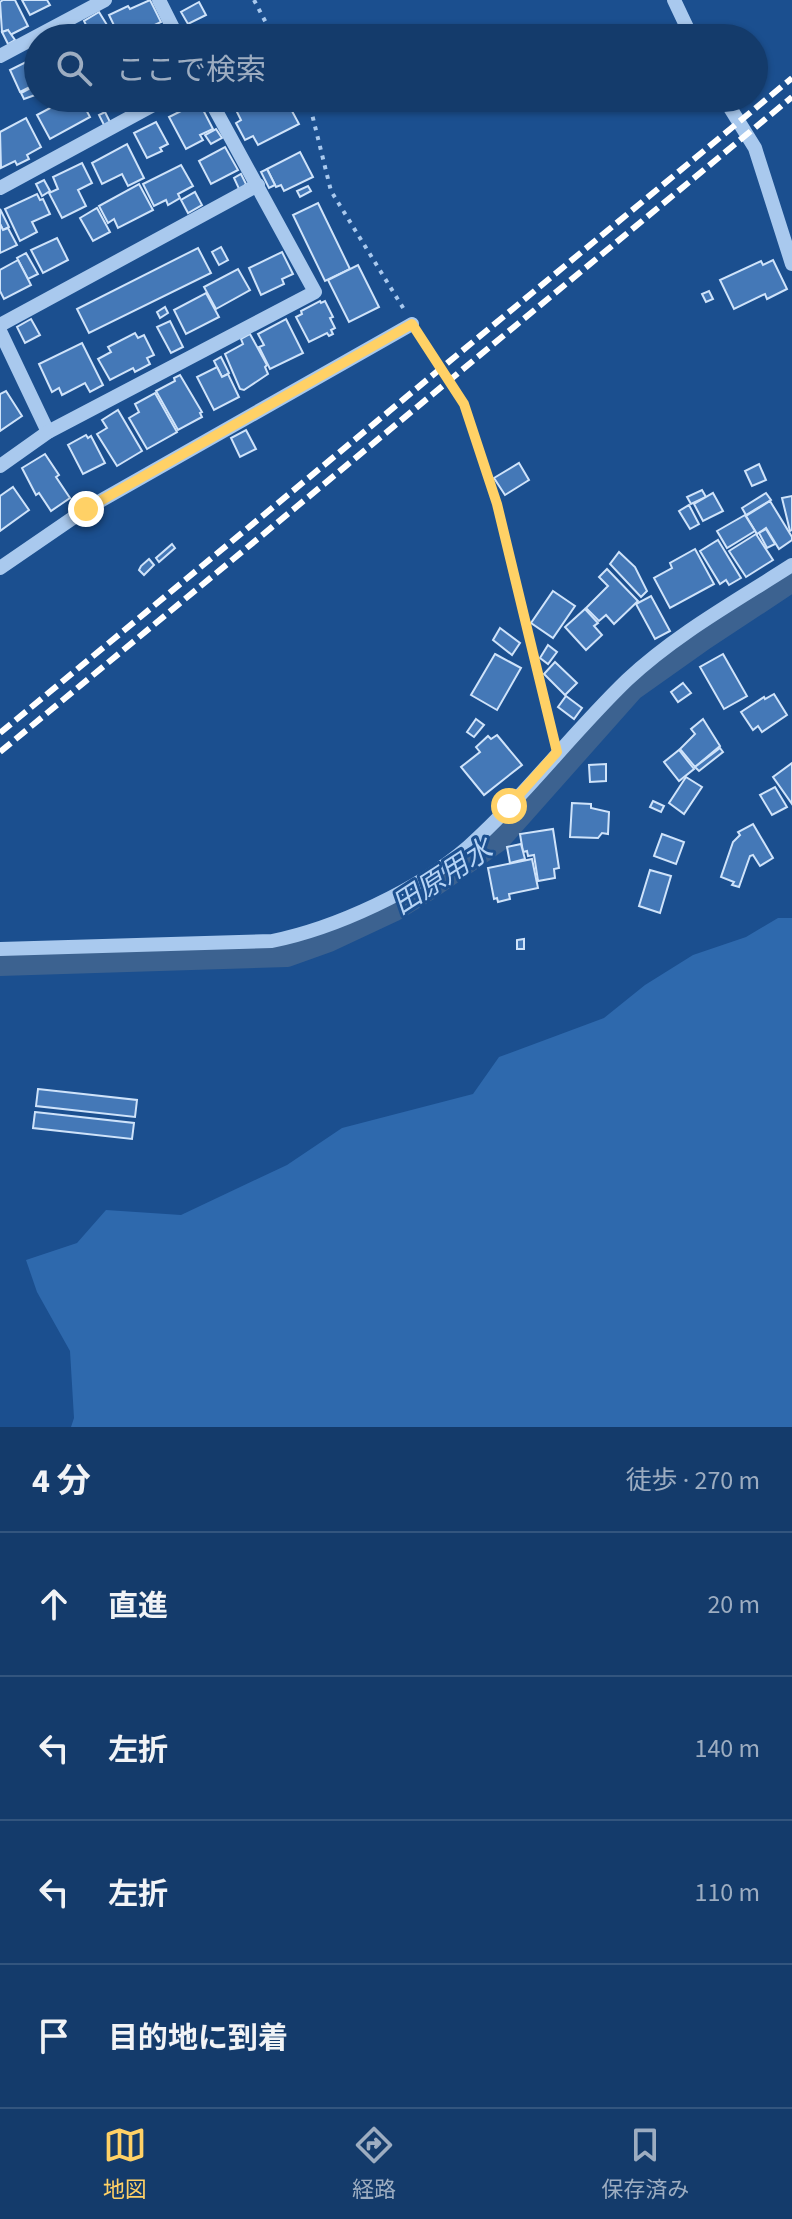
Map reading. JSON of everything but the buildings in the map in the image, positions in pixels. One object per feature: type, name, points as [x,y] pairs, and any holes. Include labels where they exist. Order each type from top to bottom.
[{"type":"street","points":[[60,24],[105,0]]},
{"type":"street","points":[[159,0],[171,24]]},
{"type":"street","points":[[674,0],[685,24]]},
{"type":"street","points":[[0,56],[24,43]]},
{"type":"street","points":[[0,188],[140,112]]},
{"type":"street","points":[[0,466],[48,432],[315,292],[217,112]]},
{"type":"street","points":[[733,112],[755,148],[792,264]]},
{"type":"street","points":[[48,432],[0,328],[258,185]]},
{"type":"street","points":[[0,568],[86,509],[412,324]]},
{"type":"street","points":[[0,949],[272,941],[303,935],[353,916],[427,877],[467,848],[628,679],[664,648],[792,565]]},
{"type":"path","points":[[254,0],[267,24]]},
{"type":"path","points":[[311,112],[331,191],[464,404],[497,504],[557,752]]},
{"type":"shaded area","points":[[778,918],[792,918],[792,1427],[71,1427],[74,1418],[70,1351],[37,1292],[26,1260],[77,1243],[106,1210],[181,1215],[287,1165],[342,1128],[473,1094],[499,1057],[604,1018],[645,985],[693,955],[746,937]]},
{"type":"waterway","name":"田原用水","points":[[0,964],[287,955],[329,940],[393,910],[498,840],[632,689],[792,580]]},
{"type":"railway","points":[[768,98],[792,78]]},
{"type":"railway","points":[[0,752],[792,97]]},
{"type":"railway","points":[[0,733],[751,112]]},
{"type":"route","points":[[86,509],[412,324],[464,404],[497,504],[557,752],[509,806]]}]
